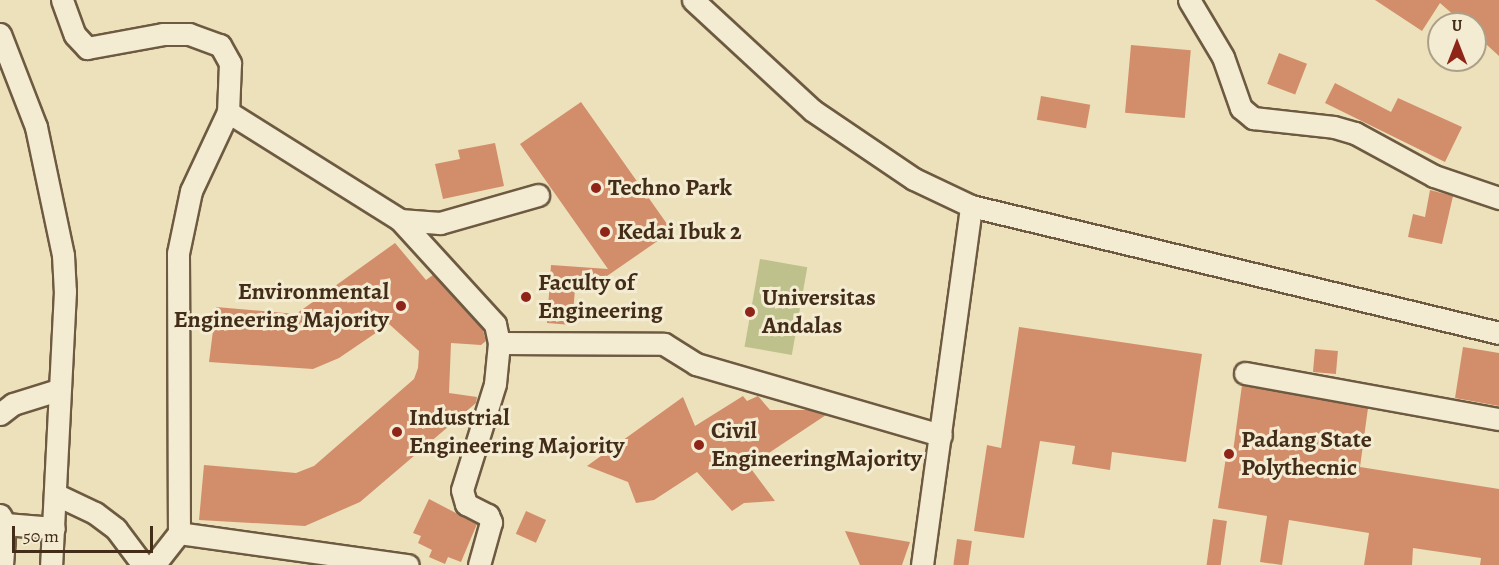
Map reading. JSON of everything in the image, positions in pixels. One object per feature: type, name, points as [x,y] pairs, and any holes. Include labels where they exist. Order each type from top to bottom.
[{"type":"street","points":[[62,0],[75,35],[87,48],[163,34],[189,34],[220,45],[227,54],[232,79],[228,112],[191,191],[178,253],[179,533],[154,565]]},
{"type":"street","points":[[693,0],[812,110],[904,173],[971,206],[1499,333]]},
{"type":"street","points":[[1189,0],[1222,57],[1241,108],[1253,118],[1334,127],[1355,133],[1443,180],[1499,198]]},
{"type":"street","points":[[0,34],[31,109],[59,223],[65,291],[58,390],[57,495],[51,565]]},
{"type":"street","points":[[228,112],[400,220],[488,314],[499,343],[495,384],[462,490],[466,504],[488,515],[491,522],[479,565]]},
{"type":"street","points":[[400,220],[440,223],[538,195]]},
{"type":"street","points":[[922,565],[971,206]]},
{"type":"street","points":[[499,343],[664,344],[696,364],[941,435]]},
{"type":"street","points":[[1245,373],[1499,419]]},
{"type":"street","points":[[0,414],[28,398],[58,390]]},
{"type":"street","points":[[57,495],[95,513],[116,529],[143,565]]},
{"type":"street","points":[[2,565],[3,520],[54,528]]},
{"type":"street","points":[[179,533],[408,565]]},
{"type":"green space","points":[[760,259],[807,267],[792,355],[745,347]]},
{"type":"building","points":[[1375,0],[1499,0],[1499,56],[1487,45],[1487,12],[1450,12],[1440,3],[1434,12],[1427,12],[1427,23],[1422,31]]},
{"type":"building","points":[[1131,45],[1191,50],[1185,118],[1125,113]]},
{"type":"building","points":[[1279,53],[1307,64],[1295,95],[1267,84]]},
{"type":"building","points":[[1335,83],[1391,112],[1398,98],[1462,127],[1445,162],[1325,103]]},
{"type":"building","points":[[1041,96],[1090,105],[1086,128],[1037,120]]},
{"type":"building","name":"Techno Park","points":[[581,102],[672,231],[594,285],[594,290],[575,289],[572,325],[547,323],[551,265],[608,269],[520,144]]},
{"type":"building","points":[[495,143],[504,186],[443,199],[435,164],[460,159],[458,150]]},
{"type":"building","points":[[1430,190],[1453,196],[1442,244],[1408,237],[1413,214],[1425,217]]},
{"type":"building","points":[[395,243],[426,280],[433,275],[483,330],[486,341],[481,345],[451,343],[449,393],[477,397],[476,403],[360,502],[305,526],[199,520],[204,465],[296,473],[314,466],[414,379],[418,368],[419,351],[389,324],[339,358],[313,369],[209,362],[216,307],[296,314]]},
{"type":"building","points":[[1019,327],[1202,354],[1186,462],[1112,452],[1110,470],[1072,464],[1075,446],[1040,441],[1024,538],[974,531],[987,445],[1001,448]]},
{"type":"building","points":[[1463,347],[1499,353],[1499,406],[1455,398]]},
{"type":"building","points":[[1315,349],[1338,351],[1336,374],[1313,372]]},
{"type":"building","points":[[1242,385],[1368,408],[1360,467],[1499,489],[1499,565],[1480,565],[1481,558],[1413,548],[1412,565],[1364,565],[1369,533],[1289,520],[1282,565],[1260,562],[1267,516],[1218,508],[1227,451],[1233,452]]},
{"type":"building","name":"Civil EngineeringMajority","points":[[743,396],[747,401],[758,396],[770,410],[809,410],[826,415],[749,466],[775,501],[744,503],[732,511],[697,472],[654,500],[636,503],[628,482],[587,466],[683,397],[695,426]]},
{"type":"building","points":[[429,499],[477,524],[461,562],[448,557],[445,564],[429,557],[432,550],[418,543],[421,536],[413,533]]},
{"type":"building","points":[[526,511],[546,520],[536,543],[516,534]]},
{"type":"building","points":[[1213,519],[1227,521],[1221,565],[1207,565]]},
{"type":"building","points":[[845,531],[910,542],[902,565],[860,565]]},
{"type":"building","points":[[957,539],[972,541],[968,565],[953,565]]},
{"type":"place","name":"Techno Park","points":[[596,188]]},
{"type":"place","name":"Kedai Ibuk 2","points":[[605,232]]},
{"type":"place","name":"Faculty of Engineering","points":[[526,297]]},
{"type":"place","name":"Environmental Engineering Majority","points":[[401,306]]},
{"type":"place","name":"Universitas Andalas","points":[[750,312]]},
{"type":"place","name":"Industrial Engineering Majority","points":[[397,432]]},
{"type":"place","name":"Civil EngineeringMajority","points":[[699,445]]},
{"type":"place","name":"Padang State Polythecnic","points":[[1229,454]]}]
